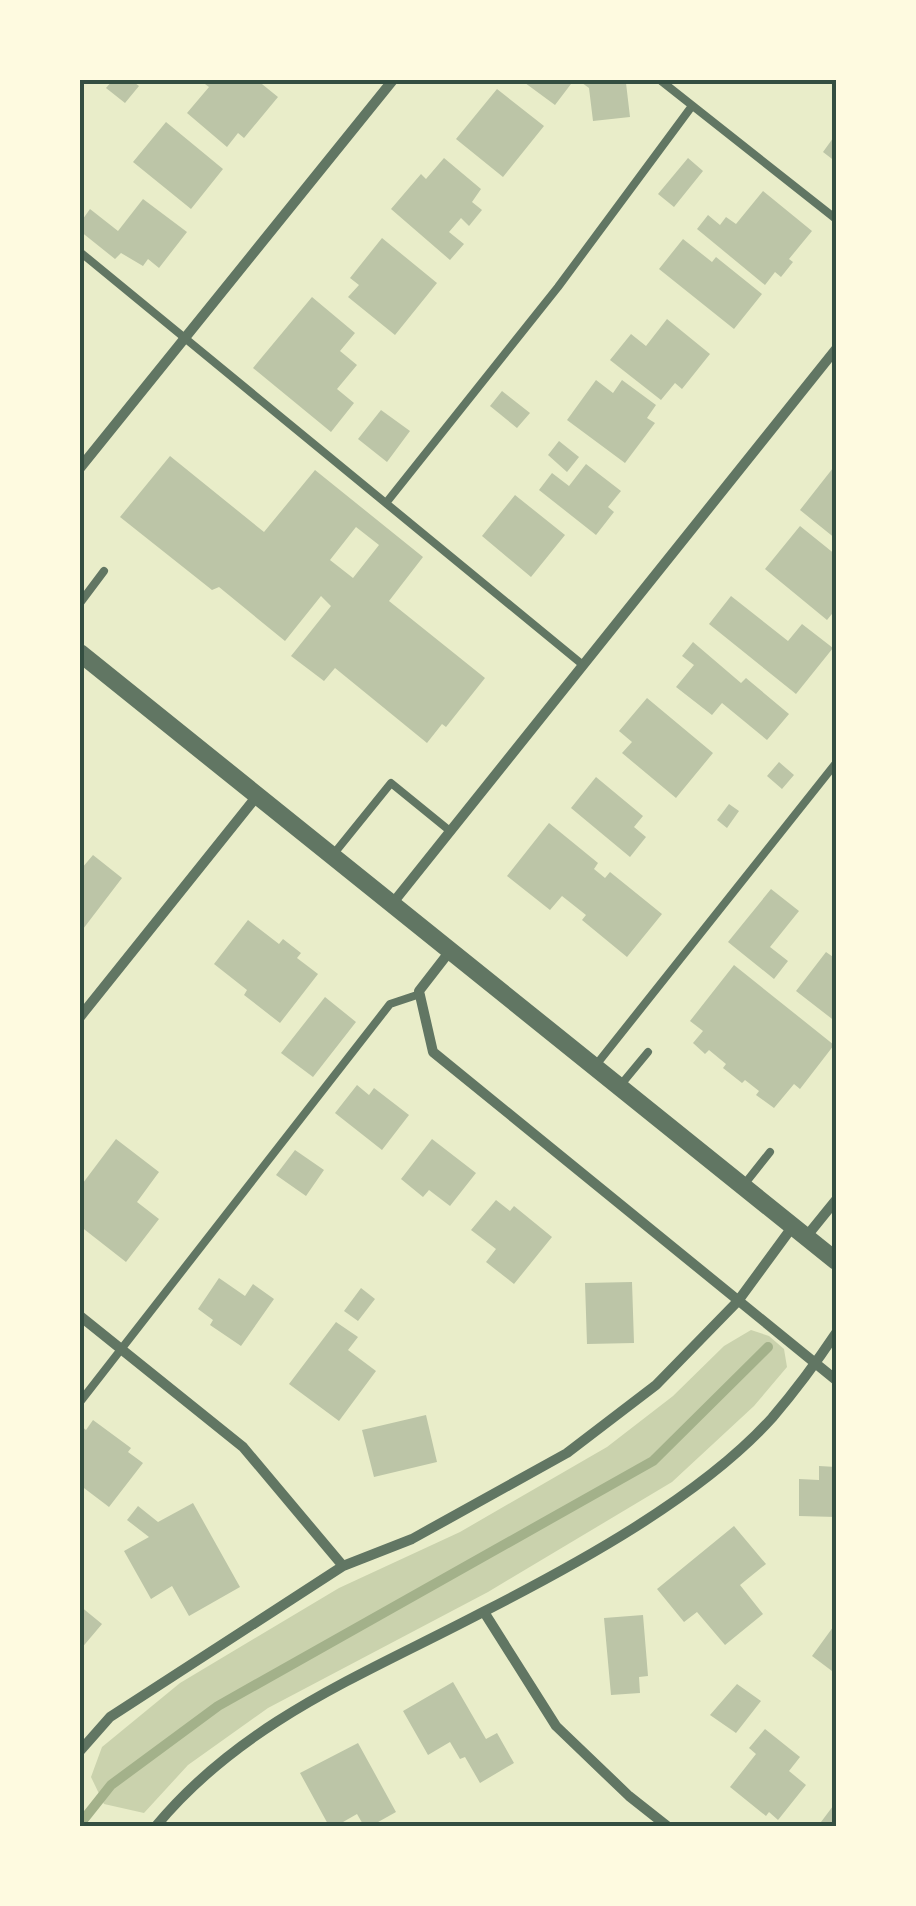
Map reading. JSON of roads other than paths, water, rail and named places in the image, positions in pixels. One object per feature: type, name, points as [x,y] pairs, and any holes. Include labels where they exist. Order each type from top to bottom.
[{"type":"street","points":[[80,468],[392,80]]},
{"type":"street","points":[[392,904],[836,349]]},
{"type":"street","points":[[80,653],[836,1261]]},
{"type":"street","points":[[80,1017],[258,796]]},
{"type":"street","points":[[450,951],[420,994],[433,1052],[836,1380]]},
{"type":"street","points":[[80,1750],[110,1717],[343,1566],[412,1539],[567,1453],[656,1385],[800,1232],[836,1200]]},
{"type":"street","points":[[80,1316],[243,1448],[343,1566]]},
{"type":"street","points":[[156,1826],[180,1797],[276,1718],[484,1612],[612,1540],[700,1482],[770,1420],[836,1333]]},
{"type":"street","points":[[484,1612],[556,1726],[629,1796],[668,1826]]},
{"type":"lane","points":[[660,80],[836,219]]},
{"type":"lane","points":[[386,504],[558,287],[692,106]]},
{"type":"lane","points":[[80,252],[583,665]]},
{"type":"lane","points":[[80,603],[104,571]]},
{"type":"lane","points":[[594,1066],[836,763]]},
{"type":"lane","points":[[332,856],[391,782],[450,831]]},
{"type":"lane","points":[[80,1402],[390,1004],[420,994]]},
{"type":"lane","points":[[620,1087],[648,1052]]},
{"type":"lane","points":[[743,1186],[770,1152]]},
{"type":"waterway","points":[[80,1824],[111,1785],[218,1706],[653,1461],[768,1347]]}]
